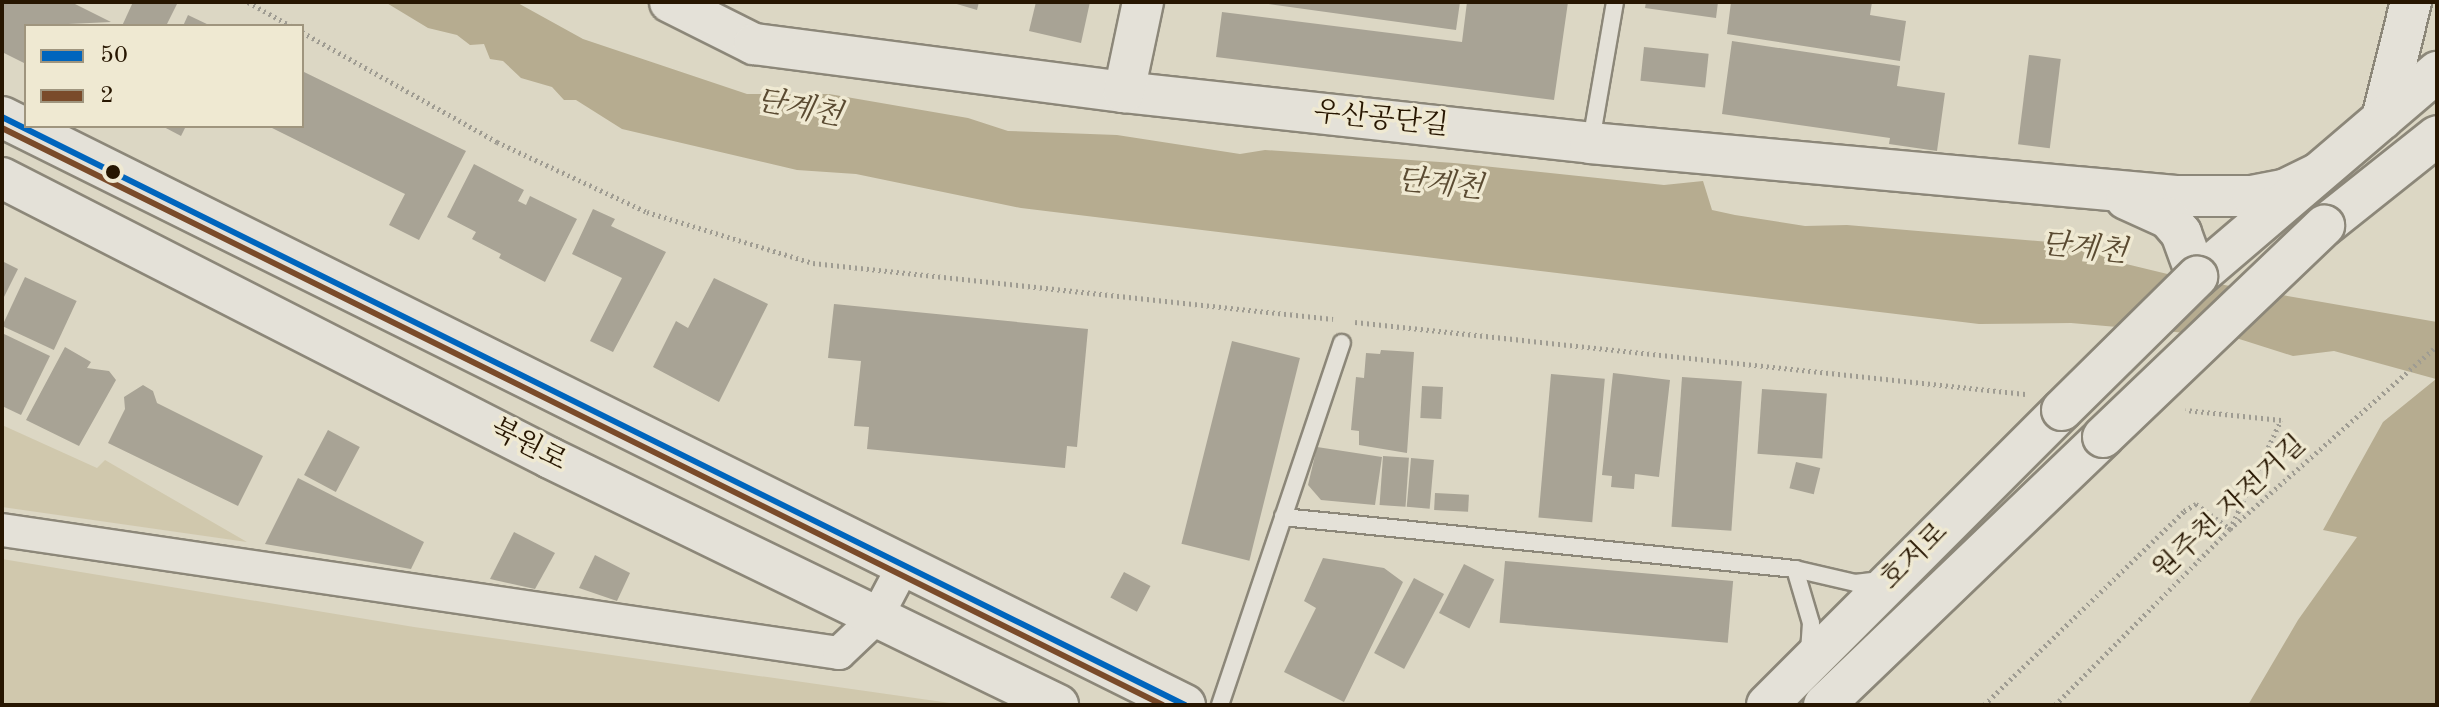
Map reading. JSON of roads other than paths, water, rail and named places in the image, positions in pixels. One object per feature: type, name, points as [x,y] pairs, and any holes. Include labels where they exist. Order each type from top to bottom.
[{"type":"street","name":"우산공단길","points":[[670,2],[754,44],[1124,92],[1590,143],[2103,192]]},
{"type":"street","points":[[1124,92],[1143,2]]},
{"type":"street","points":[[2382,119],[2411,2]]},
{"type":"street","points":[[2103,192],[2168,218],[2181,233],[2197,277],[2437,72]]},
{"type":"street","points":[[2,117],[24,128]]},
{"type":"street","points":[[24,128],[905,563],[1185,705]]},
{"type":"street","name":"호저로","points":[[1824,705],[2324,226],[2437,136]]},
{"type":"street","points":[[2103,192],[2252,196],[2284,190],[2317,174]]},
{"type":"street","name":"북원로","points":[[2,178],[876,618],[1058,705]]},
{"type":"street","name":"호저로","points":[[1767,705],[1894,578],[2047,402],[2197,277]]},
{"type":"street","points":[[2,530],[839,653],[876,618],[905,563]]},
{"type":"lane","points":[[1590,143],[1615,2]]},
{"type":"lane","points":[[1220,705],[1342,343]]},
{"type":"lane","points":[[1283,517],[1795,569],[1855,583],[1894,578]]},
{"type":"lane","points":[[1795,569],[1811,623],[1809,663]]},
{"type":"water","name":"단계천","points":[[385,2],[516,2],[583,39],[747,94],[829,94],[968,118],[1008,131],[1117,135],[1240,154],[1265,150],[1454,163],[1664,185],[1703,181],[1712,210],[1735,215],[1805,226],[1847,225],[2084,245],[2122,263],[2184,278],[2437,322],[2437,705],[2248,705],[2298,620],[2357,537],[2323,530],[2383,422],[2436,379],[2334,351],[2293,356],[2233,337],[2071,323],[1979,324],[1021,208],[856,174],[797,170],[622,129],[576,100],[564,100],[552,87],[521,78],[503,61],[490,59],[484,44],[470,45],[457,35],[428,28]]}]
